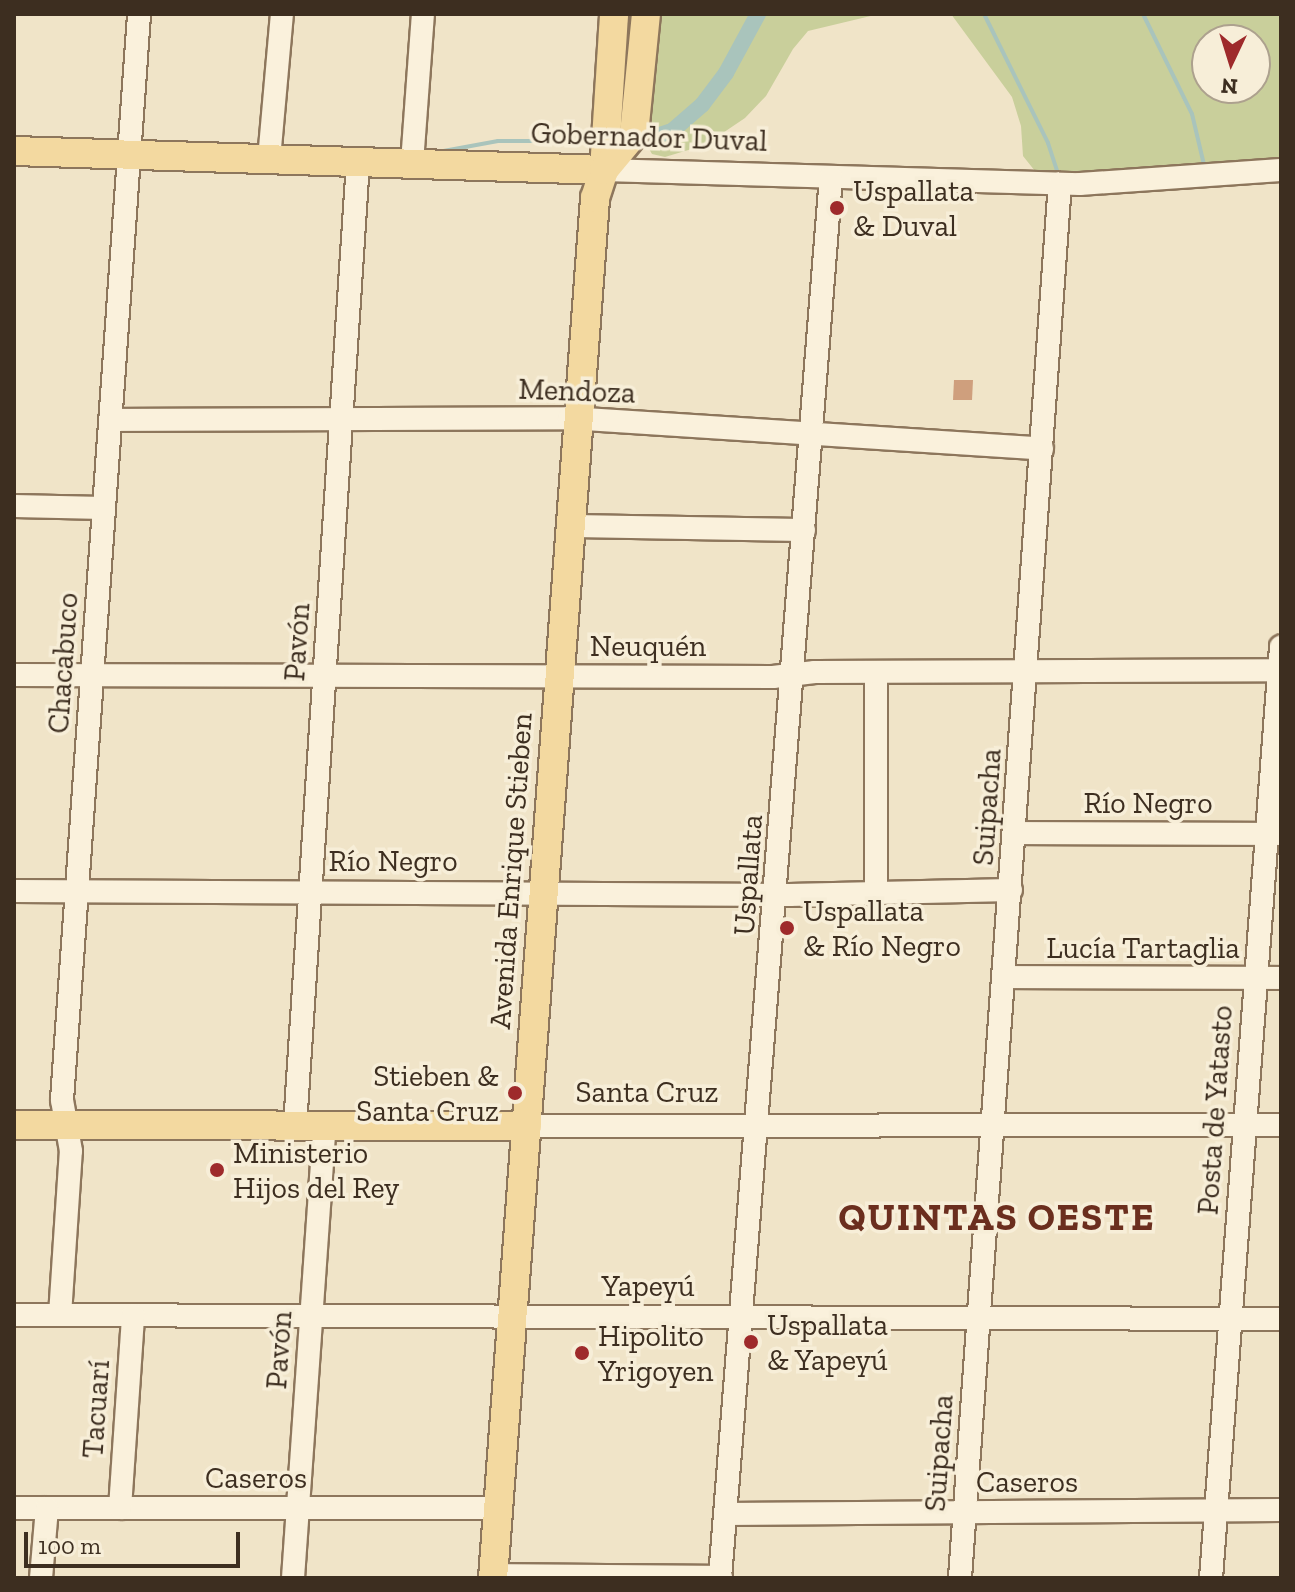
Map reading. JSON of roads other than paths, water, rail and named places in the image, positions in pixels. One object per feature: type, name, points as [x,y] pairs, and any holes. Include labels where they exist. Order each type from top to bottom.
[{"type":"main road","name":"Avenida Enrique Stieben","points":[[493,1576],[595,198],[604,170],[614,14]]},
{"type":"main road","name":"Avenida Enrique Stieben","points":[[604,170],[634,134],[646,14]]},
{"type":"main road","name":"Gobernador Duval","points":[[14,151],[604,170]]},
{"type":"main road","name":"Santa Cruz","points":[[14,1125],[527,1126]]},
{"type":"street","name":"Chacabuco","points":[[60,1315],[71,1151],[62,1100],[139,14]]},
{"type":"street","points":[[269,159],[282,14]]},
{"type":"street","points":[[412,163],[423,14]]},
{"type":"street","name":"Pavón","points":[[295,1126],[358,162]]},
{"type":"street","name":"Gobernador Duval","points":[[604,170],[1060,184],[1281,170]]},
{"type":"street","name":"Uspallata","points":[[720,1578],[759,1126],[831,177]]},
{"type":"street","name":"Suipacha","points":[[960,1578],[1060,184]]},
{"type":"street","name":"Mendoza","points":[[110,420],[579,419],[1042,449]]},
{"type":"street","points":[[14,506],[104,508]]},
{"type":"street","points":[[571,526],[804,530]]},
{"type":"street","name":"Posta de Yatasto","points":[[1211,1578],[1255,978],[1273,834],[1281,647]]},
{"type":"street","name":"Neuquén","points":[[14,675],[560,676],[1279,670]]},
{"type":"street","points":[[876,672],[876,893]]},
{"type":"street","name":"Río Negro","points":[[1015,833],[1273,834]]},
{"type":"street","name":"Río Negro","points":[[14,891],[777,895],[1011,890]]},
{"type":"street","name":"Lucía Tartaglia","points":[[1004,977],[1281,978]]},
{"type":"street","name":"Santa Cruz","points":[[527,1126],[1281,1125]]},
{"type":"street","name":"Pavón","points":[[293,1578],[325,1126]]},
{"type":"street","name":"Yapeyú","points":[[14,1315],[1281,1319]]},
{"type":"street","name":"Tacuarí","points":[[120,1508],[133,1315]]},
{"type":"street","name":"Caseros","points":[[14,1508],[498,1508]]},
{"type":"street","points":[[41,1578],[47,1508]]},
{"type":"street","name":"Caseros","points":[[725,1514],[1281,1510]]},
{"type":"street","points":[[493,1576],[720,1578]]},
{"type":"waterway","points":[[644,140],[672,131],[702,105],[726,73],[758,14]]},
{"type":"waterway","points":[[984,14],[1048,143],[1059,177]]},
{"type":"waterway","points":[[1143,14],[1192,114],[1205,169]]},
{"type":"waterway","points":[[438,152],[498,141],[589,141]]},
{"type":"place","name":"Uspallata & Duval","points":[[837,208]]},
{"type":"place","name":"Uspallata & Río Negro","points":[[787,928]]},
{"type":"place","name":"Stieben & Santa Cruz","points":[[515,1093]]},
{"type":"place","name":"Ministerio Hijos del Rey","points":[[217,1170]]},
{"type":"place","name":"Uspallata & Yapeyú","points":[[751,1342]]},
{"type":"place","name":"Hipolito Yrigoyen","points":[[582,1353]]},
{"type":"district","name":"QUINTAS OESTE","points":[[997,1218]]}]
